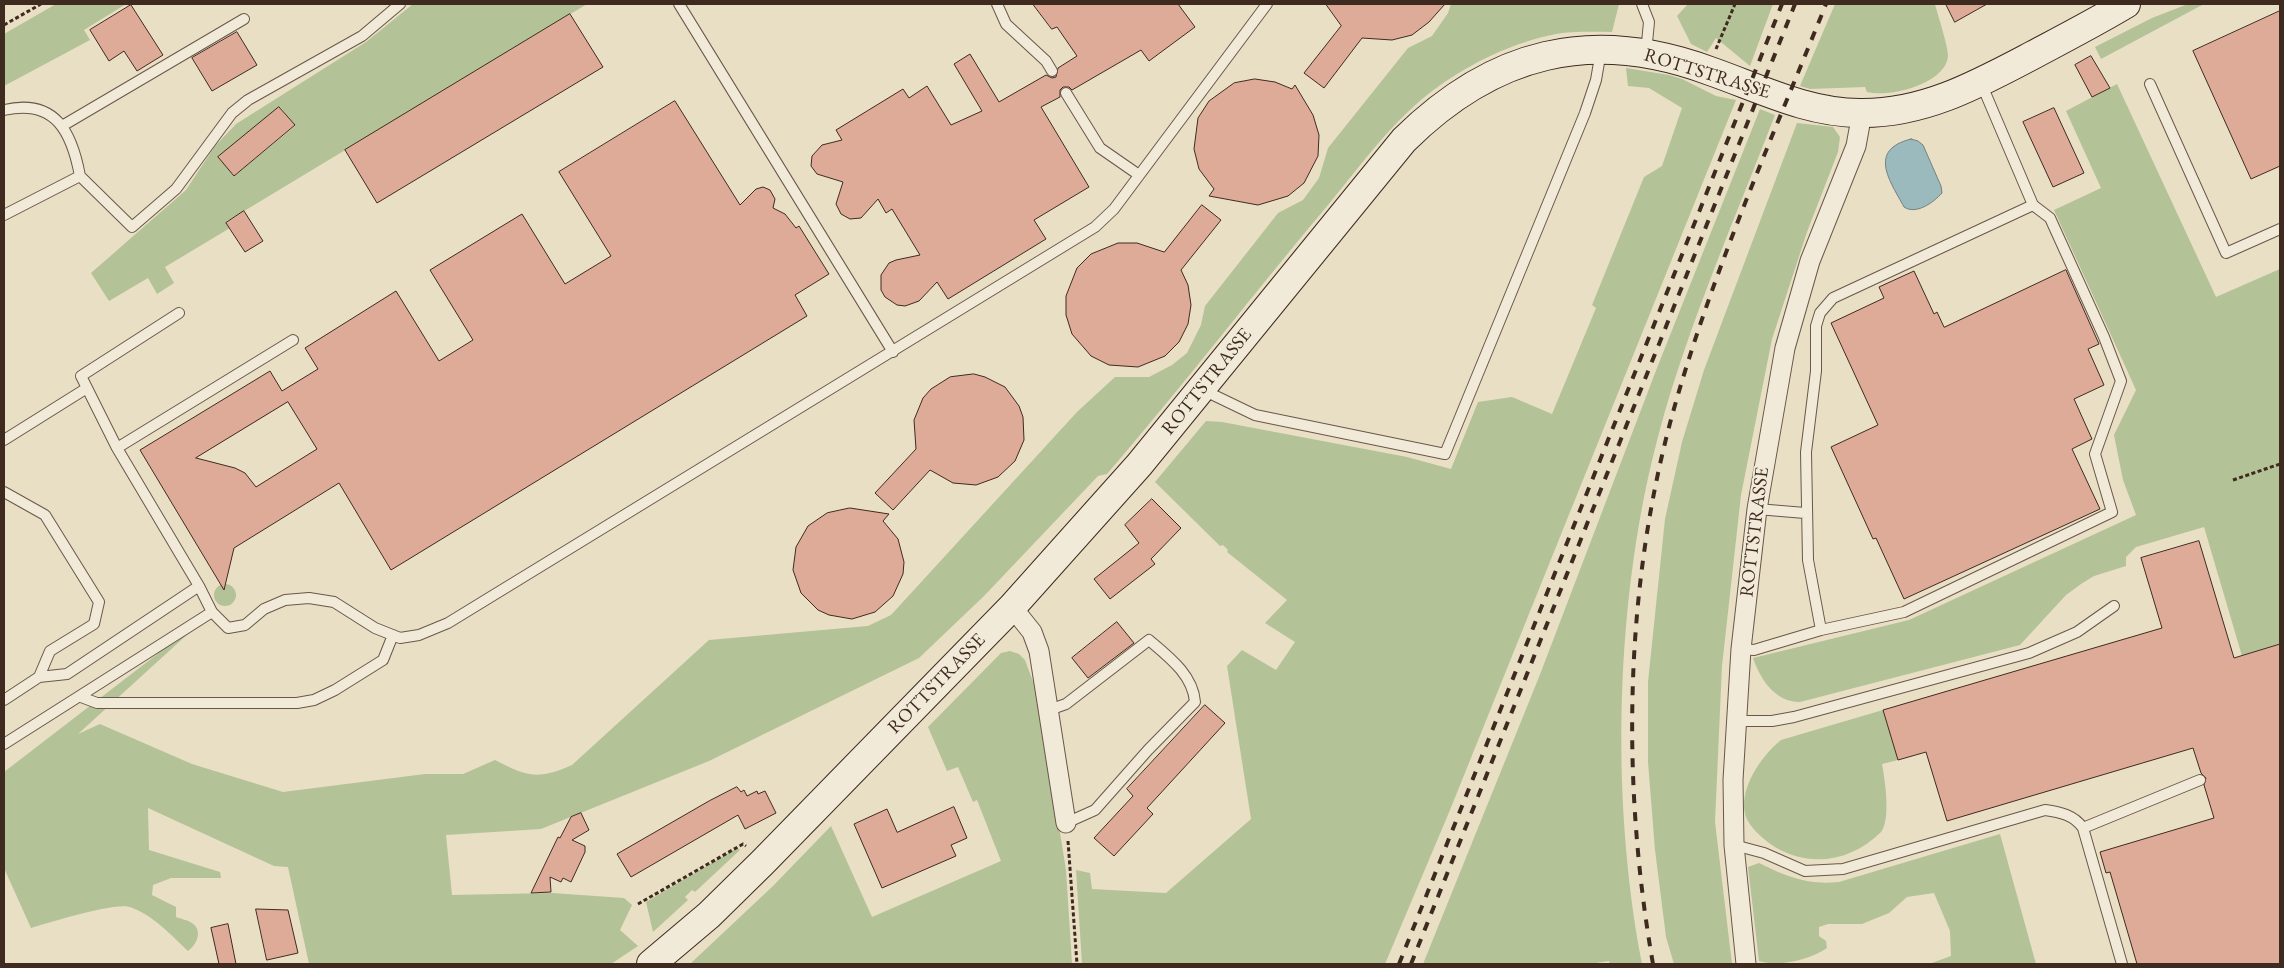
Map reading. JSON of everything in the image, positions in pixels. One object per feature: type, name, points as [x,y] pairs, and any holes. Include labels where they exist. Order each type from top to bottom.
[{"type":"street","name":"ROTTSTRASSE","points":[[651,964],[709,915],[763,862],[1012,607],[1139,465],[1360,192],[1424,120],[1450,99],[1480,80],[1514,64],[1563,52],[1602,50],[1646,53],[1707,70],[1806,107],[1835,112],[1862,113],[1923,105],[1955,94],[1985,93],[2126,4]]},
{"type":"street","name":"ROTTSTRASSE","points":[[1746,964],[1734,845],[1735,721],[1757,510],[1785,348],[1810,261],[1856,146],[1862,113]]},
{"type":"street","points":[[1012,607],[1032,632],[1039,651],[1066,823]]},
{"type":"lane","points":[[4,110],[18,107],[39,110],[52,116],[62,126],[74,146],[80,176],[132,227],[176,189],[232,113],[248,100],[362,36],[400,4]]},
{"type":"lane","points":[[679,4],[892,352]]},
{"type":"lane","points":[[997,4],[1006,24],[1046,61],[1052,71]]},
{"type":"lane","points":[[179,313],[81,376],[117,448],[200,586],[212,612],[228,628],[245,625],[264,609],[286,600],[309,598],[334,602],[375,628],[400,638],[418,635],[448,623],[1096,227],[1114,210],[1267,4]]},
{"type":"lane","points":[[1642,4],[1649,22],[1646,53]]},
{"type":"lane","points":[[62,126],[244,19]]},
{"type":"lane","points":[[1201,389],[1255,415],[1445,454],[1585,113],[1596,80],[1602,50]]},
{"type":"lane","points":[[2150,84],[2226,253],[2280,229]]},
{"type":"lane","points":[[1066,93],[1100,148],[1139,175]]},
{"type":"lane","points":[[1741,649],[1754,650],[1821,630],[1904,612],[2112,512],[2095,454],[2120,381],[2104,337],[2050,218],[2033,205],[1985,93]]},
{"type":"lane","points":[[4,215],[80,176]]},
{"type":"lane","points":[[1821,630],[1808,560],[1805,513],[1806,452],[1816,371],[1816,326],[1820,313],[1833,298],[2033,205]]},
{"type":"lane","points":[[117,448],[293,340]]},
{"type":"lane","points":[[4,440],[87,388]]},
{"type":"lane","points":[[4,492],[45,515],[99,602],[94,624],[50,651],[39,677]]},
{"type":"lane","points":[[1757,510],[1805,513]]},
{"type":"lane","points":[[4,700],[39,677],[67,674],[200,586]]},
{"type":"lane","points":[[1735,721],[1772,721],[1794,718],[2029,653],[2077,632],[2114,606]]},
{"type":"lane","points":[[4,744],[81,697],[212,612]]},
{"type":"lane","points":[[81,697],[97,703],[297,704],[314,700],[335,690],[383,660],[393,635]]},
{"type":"lane","points":[[1049,710],[1066,704],[1149,640],[1178,665],[1194,689],[1195,702],[1148,750],[1095,810],[1066,823]]},
{"type":"lane","points":[[2083,828],[2200,780]]},
{"type":"lane","points":[[1734,845],[1764,853],[1805,871],[1827,871],[1843,869],[2045,810],[2068,815],[2077,820],[2083,828],[2122,964]]},
{"type":"path","points":[[4,25],[41,4]]},
{"type":"path","points":[[1707,70],[1735,4]]},
{"type":"path","points":[[2233,480],[2280,464]]},
{"type":"path","points":[[1066,823],[1077,964]]},
{"type":"path","points":[[638,904],[743,844],[763,862]]},
{"type":"green space","points":[[56,4],[126,4],[84,30],[90,40],[4,86],[4,34]]},
{"type":"green space","points":[[413,4],[587,4],[226,222],[230,228],[165,267],[174,283],[157,294],[148,278],[109,301],[91,273],[186,190],[215,146],[236,124],[366,42]],"holes":[[[280,107],[295,126],[234,176],[219,157]]]},
{"type":"green space","points":[[1451,4],[1619,4],[1612,32],[1556,34],[1509,48],[1480,61],[1452,77],[1423,98],[1408,112],[1366,158],[1107,474],[1098,476],[984,596],[919,658],[709,761],[541,829],[446,835],[452,895],[552,893],[624,898],[632,905],[620,930],[638,946],[611,964],[309,964],[288,867],[274,866],[148,808],[149,850],[220,872],[221,878],[171,878],[153,885],[152,895],[176,907],[176,917],[189,921],[195,926],[198,937],[194,945],[188,951],[154,920],[130,907],[122,906],[96,910],[31,928],[4,868],[4,772],[212,612],[78,734],[100,724],[192,764],[283,792],[425,774],[463,774],[495,760],[525,773],[551,773],[572,765],[709,640],[868,626],[891,615],[1077,412],[1115,377],[1149,377],[1172,365],[1187,353],[1201,325],[1205,306],[1278,213],[1303,200],[1319,178],[1328,148],[1408,48],[1432,36],[1448,13]]},
{"type":"green space","points":[[1688,4],[1773,4],[1750,66],[1716,38],[1707,52],[1691,44],[1677,16]]},
{"type":"green space","points":[[1835,4],[1935,4],[1948,51],[1945,66],[1938,74],[1915,87],[1889,93],[1867,92],[1865,87],[1810,89],[1800,86]]},
{"type":"green space","points":[[2188,4],[2204,4],[2101,59],[2095,47],[2152,18]]},
{"type":"green space","points":[[1626,68],[1669,75],[1682,79],[1716,96],[1736,100],[1450,810],[1385,964],[1082,964],[1076,870],[1090,873],[1092,889],[1166,893],[1251,819],[1227,666],[1242,650],[1276,670],[1295,642],[1265,623],[1287,600],[1227,552],[1228,550],[1223,545],[1220,546],[1155,482],[1206,421],[1222,422],[1407,457],[1451,469],[1478,402],[1512,397],[1552,414],[1596,308],[1592,305],[1644,177],[1662,166],[1682,108],[1649,88],[1628,86]]},
{"type":"green space","points":[[2117,84],[2216,297],[2280,269],[2280,644],[2242,656],[2204,527],[2136,547],[2126,557],[2126,566],[2094,576],[2066,595],[2020,645],[1800,702],[1783,698],[1769,688],[1753,658],[1909,620],[2136,515],[2123,480],[2114,435],[2136,390],[2054,210],[2101,188],[2066,111]]},
{"type":"green space","points":[[1760,109],[1775,115],[1713,272],[1684,352],[1659,433],[1644,496],[1633,561],[1622,697],[1622,766],[1625,834],[1632,900],[1642,964],[1610,964],[1609,961],[1589,964],[1423,964],[1539,677],[1657,368]]},
{"type":"green space","points":[[1797,123],[1833,127],[1840,137],[1838,152],[1807,232],[1772,339],[1741,495],[1722,666],[1715,822],[1732,964],[1674,964],[1666,937],[1655,850],[1648,762],[1648,682],[1665,519],[1682,442],[1704,370]]},
{"type":"green space","points":[[225,584],[233,587],[236,595],[233,603],[225,606],[217,603],[214,595],[217,587]]},
{"type":"green space","points":[[1010,651],[1019,654],[1025,660],[1038,695],[1066,870],[1072,964],[690,964],[773,886],[831,826],[872,917],[1001,861],[977,800],[973,802],[958,767],[947,771],[928,727],[1001,653]]},
{"type":"green space","points":[[1883,710],[1898,760],[1882,764],[1887,809],[1886,819],[1881,832],[1869,842],[1841,856],[1827,859],[1812,859],[1797,857],[1783,851],[1769,843],[1756,832],[1746,817],[1744,807],[1745,796],[1753,775],[1773,747],[1781,740]]},
{"type":"green space","points":[[2000,834],[2036,964],[1929,964],[1951,956],[1950,931],[1934,893],[1907,897],[1889,913],[1862,924],[1828,924],[1819,927],[1819,936],[1826,941],[1827,948],[1812,956],[1785,963],[1759,961],[1748,867],[1759,863],[1798,879],[1827,883],[1839,882]]},
{"type":"green space","points":[[737,848],[740,850],[695,892],[692,890],[685,897],[688,900],[653,932],[646,902]]},
{"type":"water","points":[[1911,139],[1923,145],[1941,186],[1942,193],[1934,201],[1914,210],[1904,207],[1888,177],[1886,167],[1886,158],[1889,151],[1897,144]]},
{"type":"building","points":[[1033,4],[1178,4],[1195,27],[1149,61],[1141,50],[1072,90],[1069,87],[1063,87],[1060,90],[1060,97],[1041,107],[1089,187],[1034,220],[1046,239],[948,299],[937,282],[919,301],[905,306],[897,305],[885,297],[881,290],[881,275],[889,263],[920,255],[892,209],[886,213],[878,199],[861,218],[850,219],[841,214],[836,204],[843,182],[817,174],[811,166],[812,156],[822,145],[842,140],[836,130],[903,89],[909,98],[927,86],[951,125],[982,111],[954,64],[970,54],[999,102],[1046,75],[1052,78],[1056,77],[1058,68],[1077,56],[1057,27],[1052,29]]},
{"type":"building","points":[[1326,4],[1445,4],[1429,22],[1412,35],[1392,40],[1362,38],[1324,88],[1304,73],[1341,26]]},
{"type":"building","points":[[1946,4],[1987,4],[1955,22]]},
{"type":"building","points":[[131,5],[163,55],[137,71],[124,51],[109,61],[90,30]]},
{"type":"building","points":[[2280,11],[2280,166],[2251,179],[2193,51]]},
{"type":"building","points":[[570,14],[603,67],[377,203],[345,150]]},
{"type":"building","points":[[237,32],[257,65],[212,91],[192,58]]},
{"type":"building","points":[[2091,56],[2110,88],[2092,97],[2075,65]]},
{"type":"building","points":[[1255,79],[1275,82],[1292,89],[1295,85],[1313,115],[1319,135],[1318,156],[1304,183],[1288,196],[1258,205],[1209,196],[1214,189],[1199,169],[1194,149],[1198,118],[1209,101],[1234,83]]},
{"type":"building","points":[[675,101],[740,205],[756,189],[763,187],[770,190],[775,199],[773,208],[785,214],[796,228],[799,226],[829,274],[795,295],[807,316],[391,570],[339,483],[234,548],[224,590],[140,450],[270,371],[282,391],[318,369],[305,348],[396,291],[439,361],[473,340],[430,270],[522,214],[565,284],[611,256],[559,172]],"holes":[[[288,402],[317,449],[256,487],[245,473],[235,468],[196,458]]]},
{"type":"building","points":[[279,107],[295,125],[234,176],[218,157]]},
{"type":"building","points":[[2054,108],[2084,173],[2053,187],[2023,122]]},
{"type":"building","points":[[1202,205],[1221,220],[1181,270],[1188,285],[1191,305],[1188,324],[1179,342],[1165,356],[1138,367],[1109,365],[1091,356],[1072,334],[1066,315],[1066,296],[1077,268],[1091,254],[1118,243],[1137,243],[1164,252]]},
{"type":"building","points":[[244,211],[263,241],[245,252],[226,223]]},
{"type":"building","points":[[2066,270],[2099,344],[2088,349],[2104,385],[2074,399],[2092,439],[2072,449],[2100,509],[1904,599],[1876,538],[1873,539],[1831,447],[1878,425],[1831,323],[1884,298],[1879,287],[1914,271],[1934,314],[1937,312],[1944,327]]},
{"type":"building","points":[[974,374],[1005,387],[1019,406],[1023,417],[1024,440],[1015,461],[998,477],[976,485],[953,483],[930,470],[893,510],[875,493],[916,449],[914,420],[923,398],[931,389],[950,377]]},
{"type":"building","points":[[1152,499],[1181,528],[1151,559],[1155,564],[1110,599],[1094,579],[1139,543],[1125,525]]},
{"type":"building","points":[[850,508],[889,514],[883,521],[898,539],[904,562],[903,574],[893,596],[875,612],[852,619],[829,615],[818,610],[801,593],[793,570],[796,547],[808,526],[827,513]]},
{"type":"building","points":[[2199,541],[2234,658],[2280,644],[2280,964],[2137,964],[2110,872],[2106,873],[2100,852],[2214,818],[2204,785],[2206,778],[2201,773],[2193,748],[1947,821],[1926,752],[1898,760],[1883,710],[2162,628],[2141,558]]},
{"type":"building","points":[[1117,622],[1134,643],[1088,678],[1072,658]]},
{"type":"building","points":[[1205,705],[1225,723],[1147,808],[1153,814],[1114,856],[1094,838],[1133,796],[1127,789]]},
{"type":"building","points":[[737,787],[741,792],[744,790],[747,796],[757,791],[758,794],[765,791],[776,813],[745,829],[738,815],[631,877],[617,854]]},
{"type":"building","points":[[954,807],[967,838],[951,845],[956,856],[882,888],[854,824],[887,809],[897,832]]},
{"type":"building","points":[[581,813],[589,830],[572,840],[585,846],[585,852],[571,882],[563,878],[561,882],[550,877],[551,892],[531,893],[558,837],[560,838],[571,817]]},
{"type":"building","points":[[256,909],[288,910],[298,953],[267,960]]},
{"type":"building","points":[[228,924],[236,964],[219,964],[211,928]]},
{"type":"railway","points":[[1399,964],[1782,4]]},
{"type":"railway","points":[[1411,964],[1795,4]]},
{"type":"railway","points":[[1653,964],[1643,895],[1636,825],[1632,754],[1633,683],[1637,613],[1646,542],[1658,473],[1675,405],[1708,303],[1745,203],[1826,4]]}]
